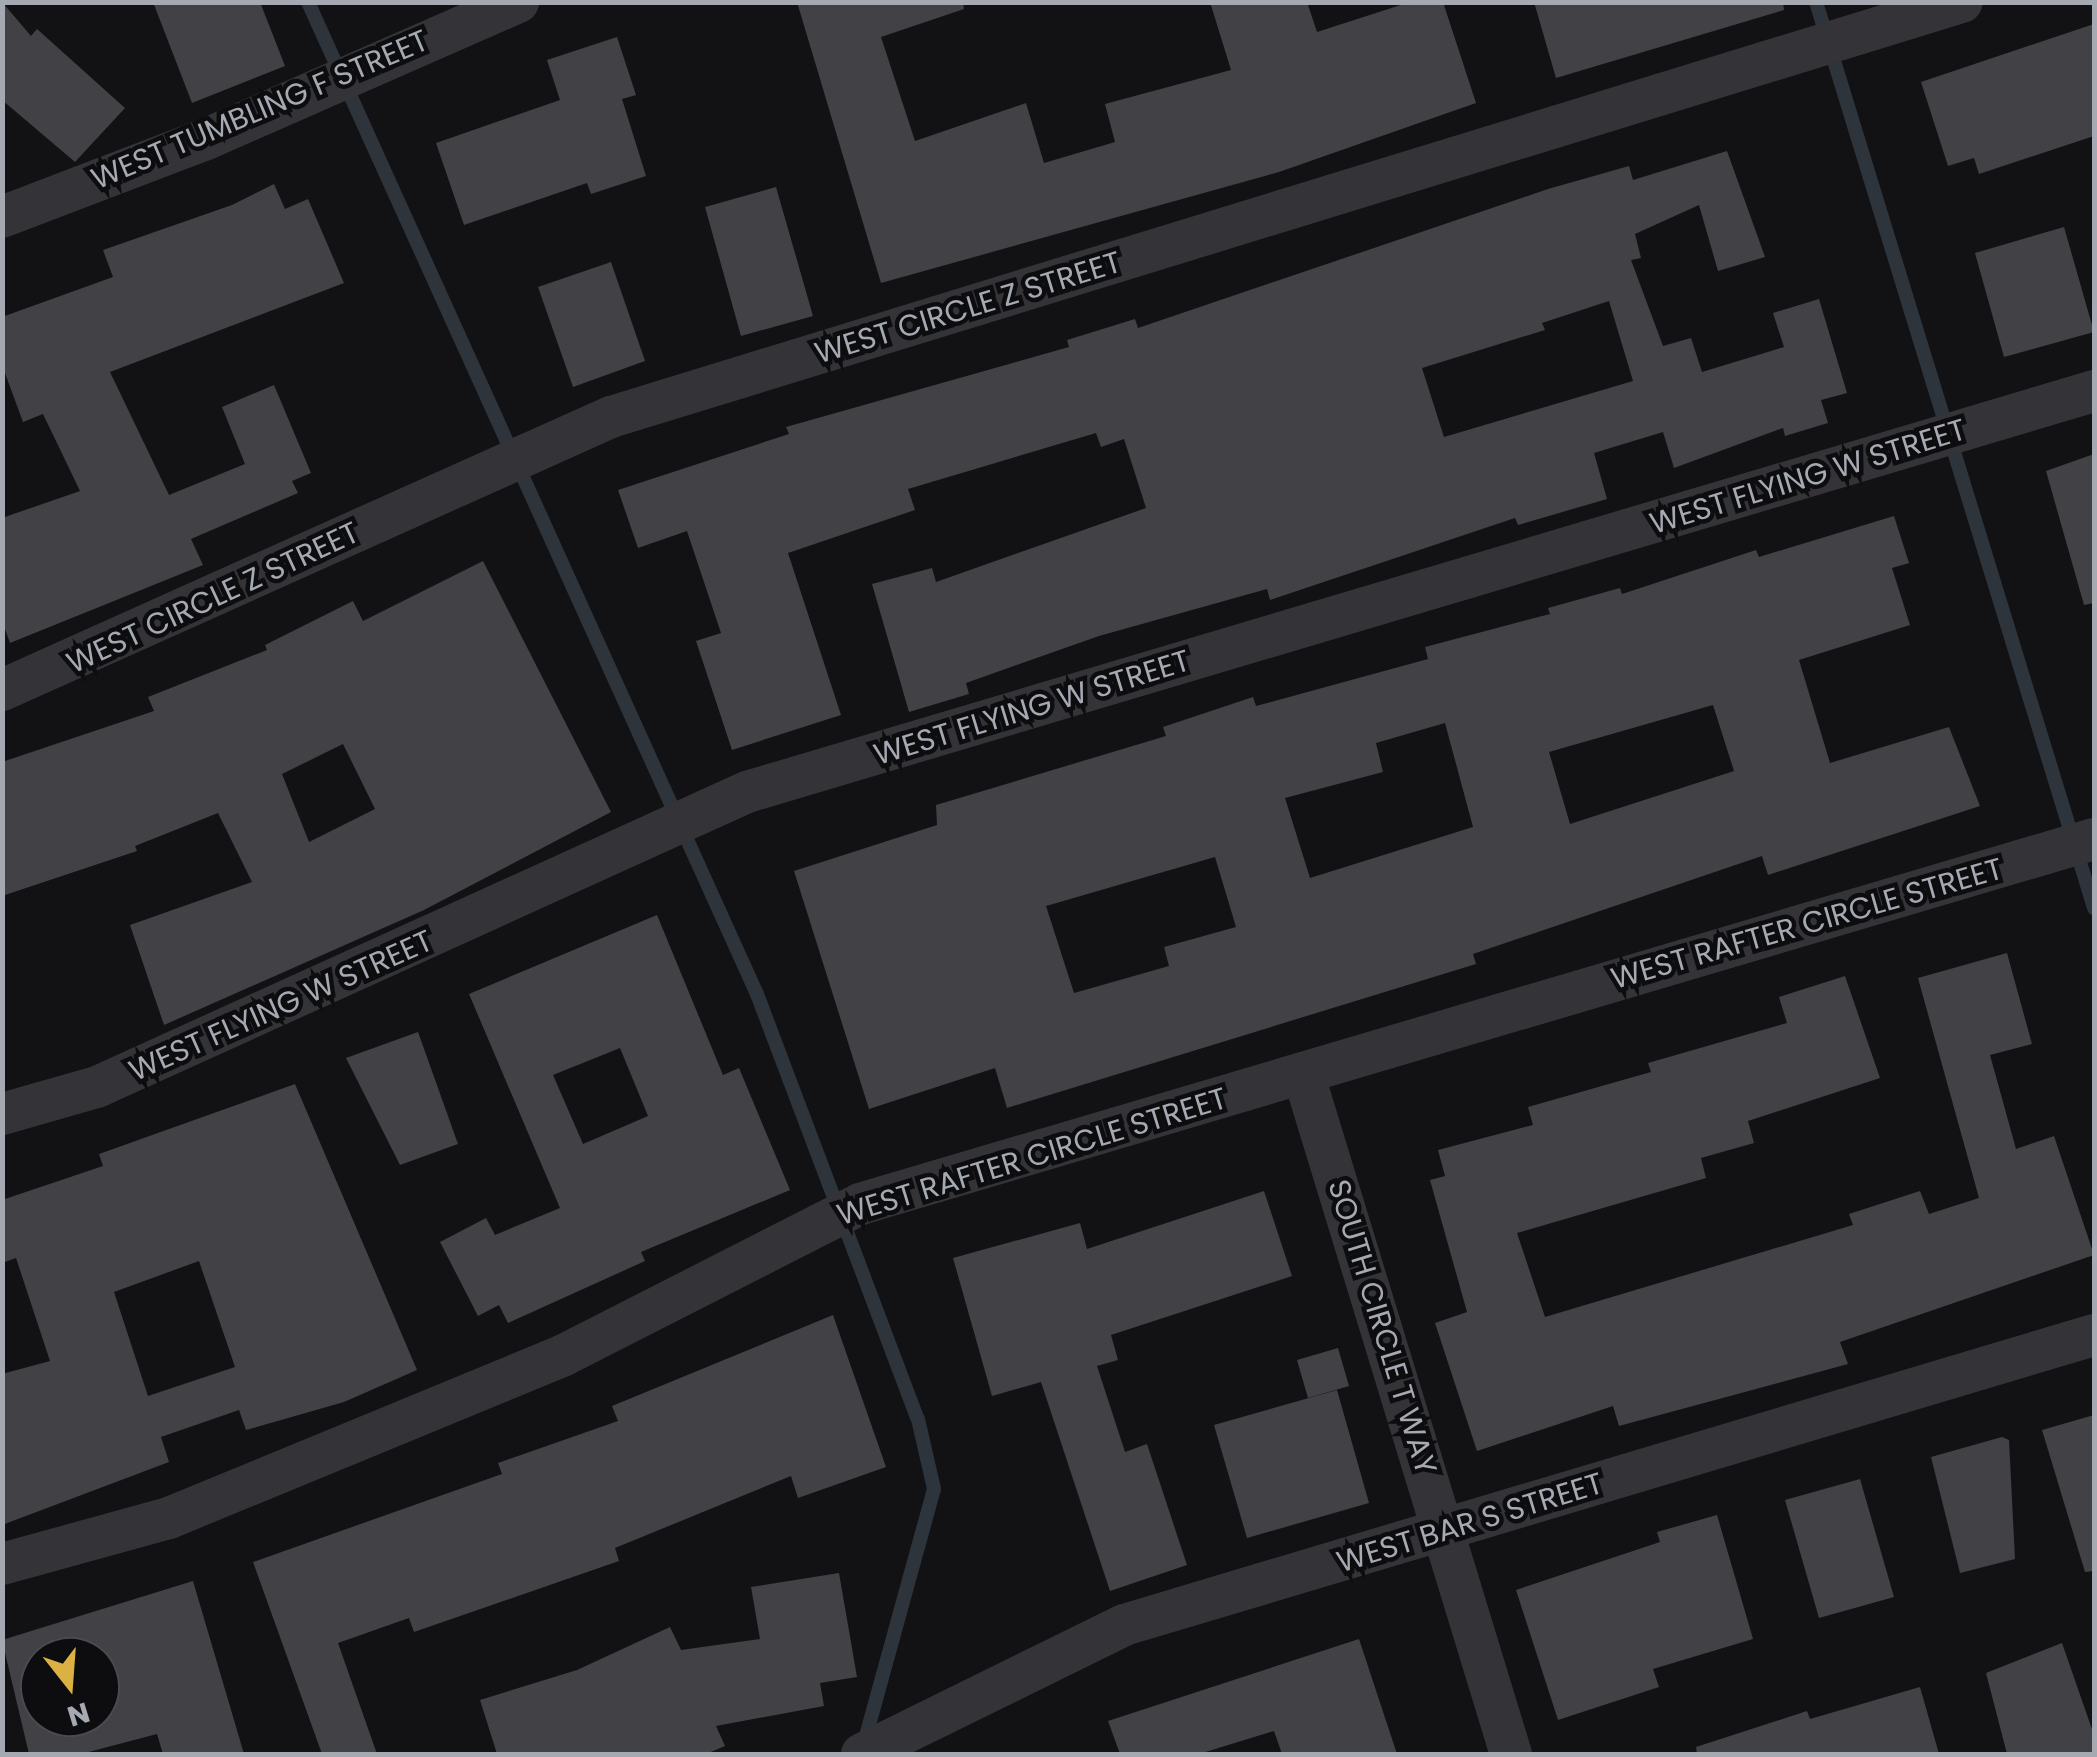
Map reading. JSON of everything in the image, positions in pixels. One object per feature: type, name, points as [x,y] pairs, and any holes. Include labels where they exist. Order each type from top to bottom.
[{"type":"street","name":"WEST TUMBLING F STREET","points":[[2,217],[204,140],[518,2]]},
{"type":"street","name":"WEST CIRCLE Z STREET","points":[[2,690],[611,417],[1962,2]]},
{"type":"street","name":"WEST FLYING W STREET","points":[[2,1114],[96,1087],[747,792],[2094,391]]},
{"type":"street","name":"WEST RAFTER CIRCLE STREET","points":[[2,1564],[169,1518],[564,1355],[860,1204],[2094,839]]},
{"type":"street","name":"SOUTH CIRCLE T WAY","points":[[1302,1073],[1446,1530],[1511,1754]]},
{"type":"street","name":"WEST BAR S STREET","points":[[862,1754],[1124,1625],[2094,1335]]},
{"type":"building","points":[[2,2],[31,36],[37,29],[125,108],[75,162],[2,100]]},
{"type":"building","points":[[153,2],[260,2],[285,66],[192,103]]},
{"type":"building","points":[[797,2],[963,2],[964,9],[881,37],[915,141],[1026,103],[1044,163],[1115,142],[1105,104],[1231,70],[1210,2],[1307,2],[1317,32],[1410,2],[1443,2],[1476,103],[1279,172],[881,283]]},
{"type":"building","points":[[1534,2],[1783,2],[1784,10],[1556,78]]},
{"type":"building","points":[[2094,24],[2094,136],[1979,174],[1974,158],[1948,166],[1921,82]]},
{"type":"building","points":[[617,37],[636,95],[622,99],[646,176],[591,194],[587,183],[464,225],[436,143],[560,100],[547,60]]},
{"type":"building","points":[[1727,151],[1765,257],[1718,271],[1699,205],[1635,234],[1641,258],[1631,260],[1663,346],[1691,338],[1702,372],[1784,347],[1773,313],[1819,299],[1847,393],[1821,400],[1828,423],[1785,436],[1783,428],[1674,468],[1663,432],[1594,453],[1607,499],[1518,525],[1515,518],[1270,600],[1267,589],[1099,636],[966,683],[969,694],[909,712],[872,584],[932,568],[936,582],[1146,508],[1124,439],[1101,447],[1096,433],[908,489],[915,510],[788,553],[841,715],[732,750],[696,641],[721,633],[687,531],[638,548],[618,490],[789,434],[786,427],[1069,347],[1067,340],[1135,319],[1138,328],[1548,189],[1629,166],[1633,180]],"holes":[[[1609,301],[1633,381],[1444,437],[1422,368],[1545,330],[1542,323]]]},
{"type":"building","points":[[274,184],[285,209],[308,199],[344,283],[110,372],[169,495],[245,464],[222,407],[274,385],[311,473],[292,481],[298,493],[191,539],[203,565],[10,643],[2,621],[2,518],[80,491],[43,414],[23,422],[2,365],[2,317],[113,277],[103,250],[232,205]]},
{"type":"building","points":[[776,187],[813,316],[741,336],[705,207]]},
{"type":"building","points":[[2064,227],[2094,332],[2004,357],[1975,253]]},
{"type":"building","points":[[611,262],[645,361],[573,387],[538,287]]},
{"type":"building","points":[[2094,454],[2094,603],[2084,605],[2046,471]]},
{"type":"building","points":[[1894,516],[1909,563],[1892,568],[1910,625],[1799,660],[1830,763],[1949,727],[1980,806],[1768,875],[1762,856],[1473,954],[1476,964],[1007,1108],[995,1068],[869,1109],[794,871],[937,825],[936,805],[1166,736],[1163,727],[1253,697],[1256,706],[1428,659],[1425,647],[1550,614],[1548,608],[1620,588],[1622,594],[1756,550],[1759,557]],"holes":[[[1713,705],[1734,771],[1570,824],[1549,752]],[[1445,723],[1473,827],[1310,878],[1285,798],[1383,772],[1376,743]],[[1215,857],[1236,927],[1164,947],[1169,966],[1074,993],[1046,906]]]},
{"type":"building","points":[[483,561],[611,812],[424,910],[164,1025],[130,925],[252,882],[218,813],[135,846],[137,851],[2,896],[2,762],[154,711],[148,697],[267,650],[265,645],[353,601],[363,621]],"holes":[[[343,744],[375,809],[309,842],[282,774]]]},
{"type":"building","points":[[657,915],[723,1075],[739,1068],[790,1190],[641,1252],[645,1261],[508,1323],[499,1305],[478,1316],[440,1242],[486,1218],[495,1235],[560,1208],[469,994]],"holes":[[[620,1048],[648,1116],[583,1144],[553,1075]]]},
{"type":"building","points":[[2007,953],[2032,1044],[1990,1055],[2016,1149],[2054,1136],[2094,1255],[1840,1342],[1848,1364],[1619,1426],[1613,1406],[1477,1451],[1435,1323],[1467,1312],[1430,1180],[1445,1176],[1438,1150],[1533,1125],[1528,1107],[1651,1072],[1648,1063],[1787,1023],[1779,997],[1845,976],[1880,1078],[1748,1121],[1754,1143],[1701,1158],[1706,1178],[1517,1233],[1545,1317],[1853,1225],[1849,1214],[1920,1191],[1929,1214],[1979,1198],[1918,978]]},
{"type":"building","points":[[418,1032],[458,1144],[400,1165],[346,1058]]},
{"type":"building","points":[[295,1084],[417,1370],[344,1402],[246,1430],[239,1410],[161,1437],[169,1462],[2,1525],[2,1374],[50,1361],[16,1258],[2,1263],[2,1200],[103,1166],[99,1154]],"holes":[[[199,1261],[235,1367],[148,1396],[114,1292]]]},
{"type":"building","points":[[1264,1191],[1292,1276],[1111,1335],[1118,1360],[1097,1366],[1125,1452],[1147,1444],[1187,1565],[1110,1591],[1041,1382],[992,1396],[953,1258],[1080,1223],[1087,1249]]},
{"type":"building","points":[[833,1315],[886,1467],[798,1498],[791,1476],[615,1548],[619,1561],[414,1632],[409,1618],[338,1643],[377,1754],[322,1754],[253,1562],[502,1474],[498,1463],[618,1421],[612,1406]]},
{"type":"building","points":[[1338,1348],[1349,1386],[1308,1398],[1297,1360]]},
{"type":"building","points":[[1337,1390],[1369,1503],[1247,1538],[1214,1425]]},
{"type":"building","points":[[2094,1415],[2094,1571],[2085,1572],[2042,1430]]},
{"type":"building","points":[[2002,1437],[2009,1440],[2015,1559],[1960,1573],[1931,1457]]},
{"type":"building","points":[[1860,1479],[1894,1597],[1819,1618],[1785,1500]]},
{"type":"building","points":[[1717,1515],[1753,1639],[1653,1669],[1659,1687],[1558,1720],[1516,1590],[1660,1542],[1657,1532]]},
{"type":"building","points":[[839,1573],[857,1677],[820,1683],[824,1706],[716,1726],[725,1746],[706,1754],[497,1754],[480,1700],[577,1670],[670,1627],[681,1650],[760,1639],[751,1587]]},
{"type":"building","points":[[193,1581],[244,1754],[163,1754],[157,1734],[81,1754],[29,1754],[25,1737],[120,1737],[120,1637],[20,1637],[20,1716],[2,1640]]},
{"type":"building","points":[[1359,1639],[1397,1754],[1282,1754],[1274,1731],[1199,1754],[1120,1754],[1108,1721]]},
{"type":"building","points":[[2062,1643],[2094,1735],[2094,1754],[2007,1754],[1986,1673]]},
{"type":"building","points":[[1920,1687],[1939,1754],[1697,1754],[1696,1747],[1807,1711],[1810,1719]]},
{"type":"waterway","points":[[308,2],[757,994],[918,1419],[934,1489],[864,1744]]},
{"type":"waterway","points":[[1816,2],[2094,908]]}]
